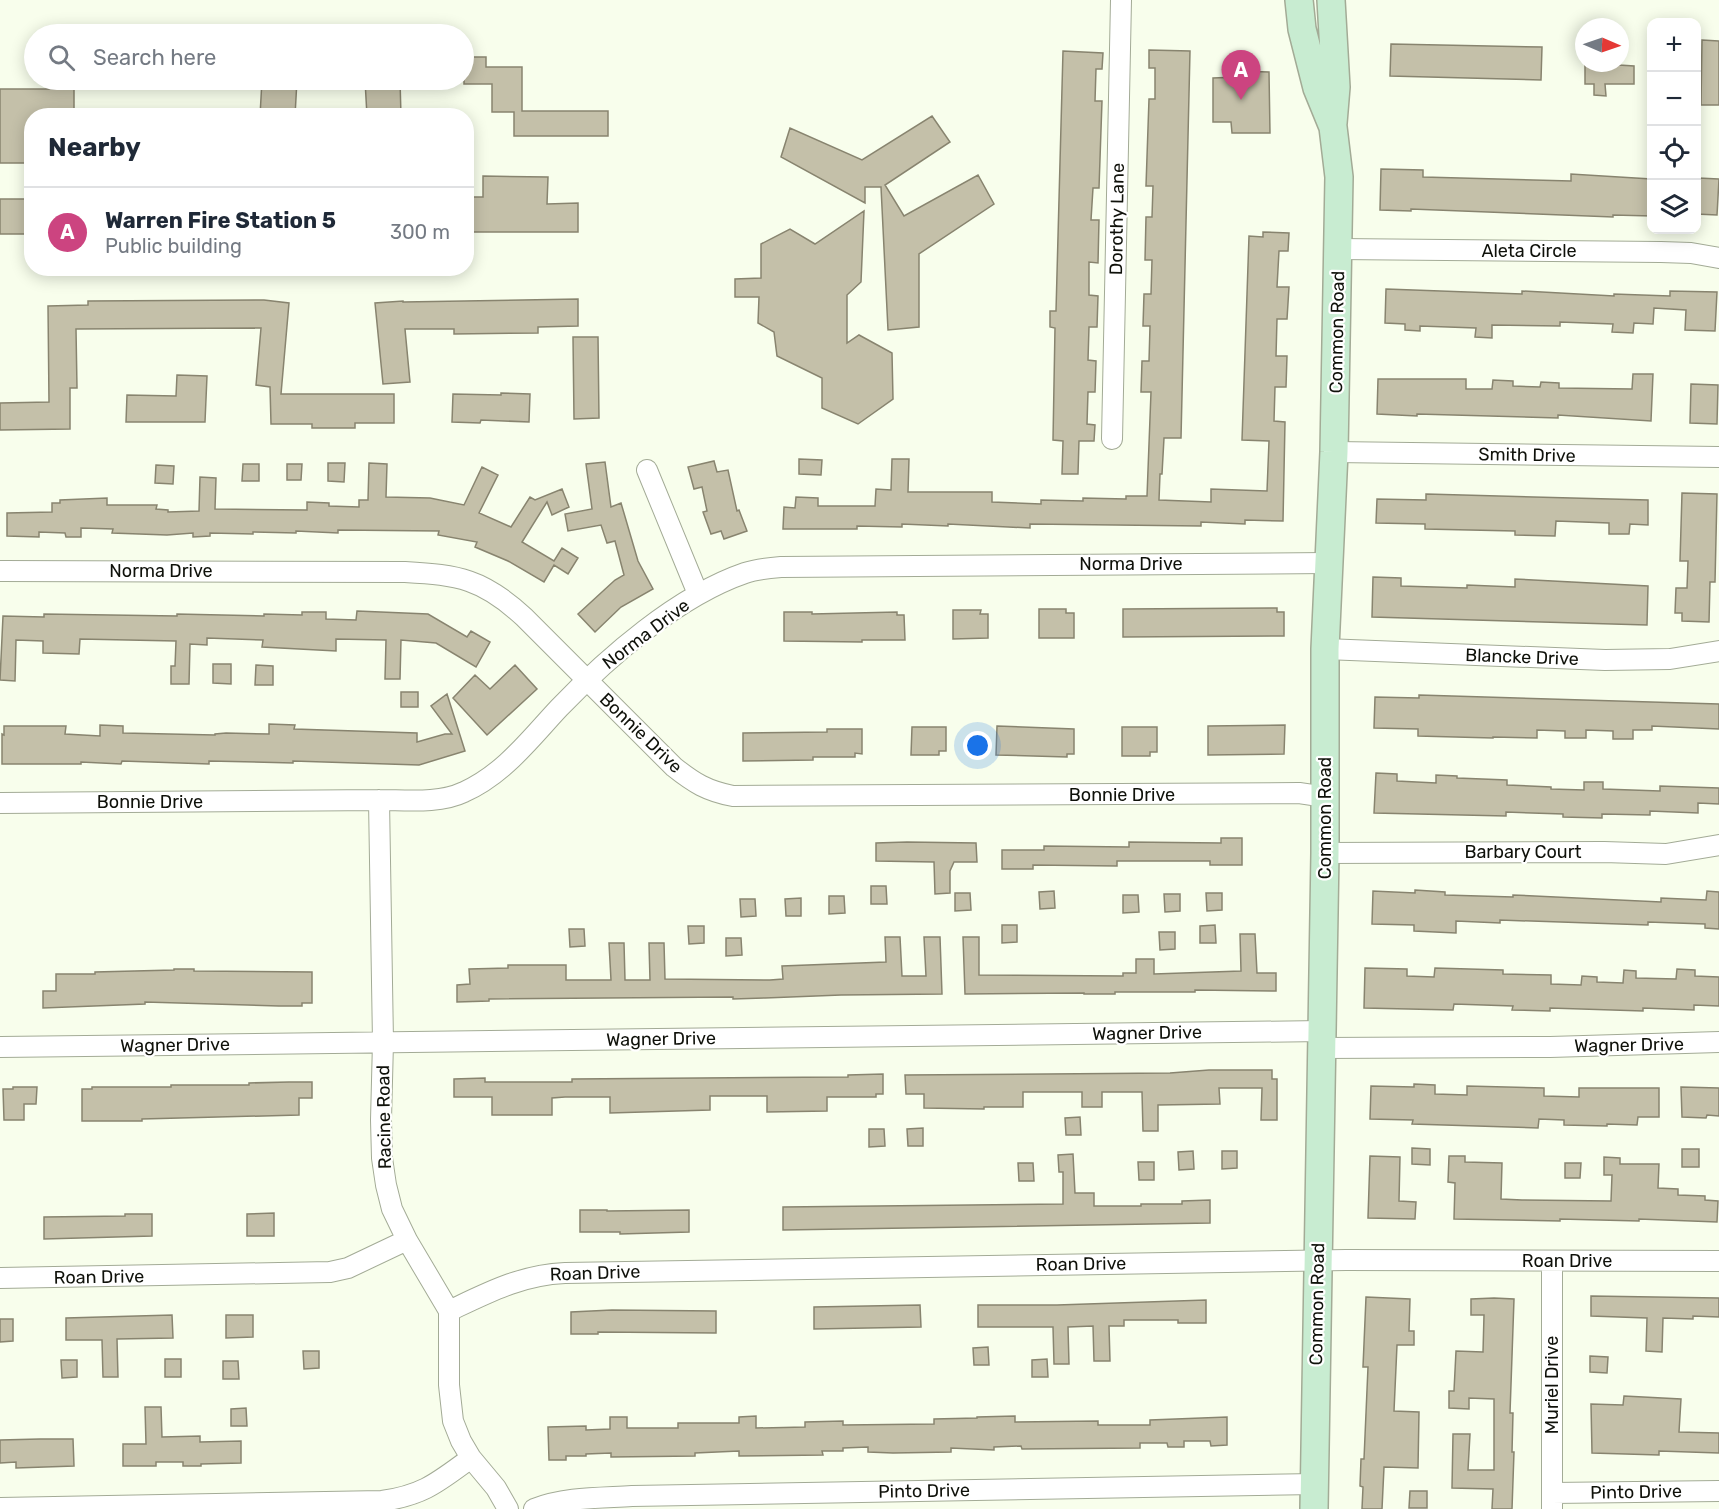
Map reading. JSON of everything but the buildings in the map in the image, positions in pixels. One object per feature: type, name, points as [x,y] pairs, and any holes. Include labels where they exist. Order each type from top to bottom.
[{"type":"street","name":"Dorothy Lane","points":[[1112,439],[1121,0]]},
{"type":"street","name":"Common Road","points":[[1299,0],[1302,28],[1317,88],[1333,127]]},
{"type":"street","name":"Common Road","points":[[1314,1497],[1326,797],[1325,649],[1334,452],[1339,177],[1333,127],[1336,87],[1331,0]]},
{"type":"street","name":"Aleta Circle","points":[[1338,249],[1661,252],[1691,253],[1719,258]]},
{"type":"street","name":"Smith Drive","points":[[1334,452],[1719,457]]},
{"type":"street","points":[[647,470],[698,594]]},
{"type":"street","name":"Norma Drive","points":[[0,571],[369,571],[436,574],[479,584],[493,592],[524,617],[586,680],[644,631],[698,594],[747,573],[781,567],[1328,563]]},
{"type":"street","name":"Blancke Drive","points":[[1325,649],[1605,660],[1670,659],[1719,651]]},
{"type":"street","name":"Bonnie Drive","points":[[0,803],[436,799],[462,793],[485,781],[504,767],[586,680],[674,767],[693,782],[711,792],[733,796],[1299,793],[1326,797]]},
{"type":"street","name":"Racine Road","points":[[379,800],[383,1042],[382,1158],[392,1209],[407,1240],[450,1311]]},
{"type":"street","name":"Barbary Court","points":[[1325,853],[1604,852],[1666,854],[1719,845]]},
{"type":"street","name":"Wagner Drive","points":[[0,1047],[383,1042],[1322,1039],[1562,1047],[1719,1042]]},
{"type":"street","name":"Roan Drive","points":[[0,1278],[321,1273],[348,1268],[407,1240]]},
{"type":"street","name":"Roan Drive","points":[[450,1311],[520,1279],[551,1274],[1318,1260],[1719,1261]]},
{"type":"street","name":"Muriel Drive","points":[[1552,1261],[1552,1501]]},
{"type":"street","points":[[450,1311],[448,1376],[451,1406],[461,1441],[471,1458],[496,1488],[508,1509]]},
{"type":"street","points":[[0,1508],[382,1501],[406,1498],[420,1493],[471,1458]]},
{"type":"street","name":"Pinto Drive","points":[[1552,1501],[1719,1491]]},
{"type":"street","name":"Pinto Drive","points":[[534,1509],[570,1500],[632,1496],[1314,1497]]},
{"type":"place","name":"Warren Fire Station 5","points":[[1241,100]]}]
